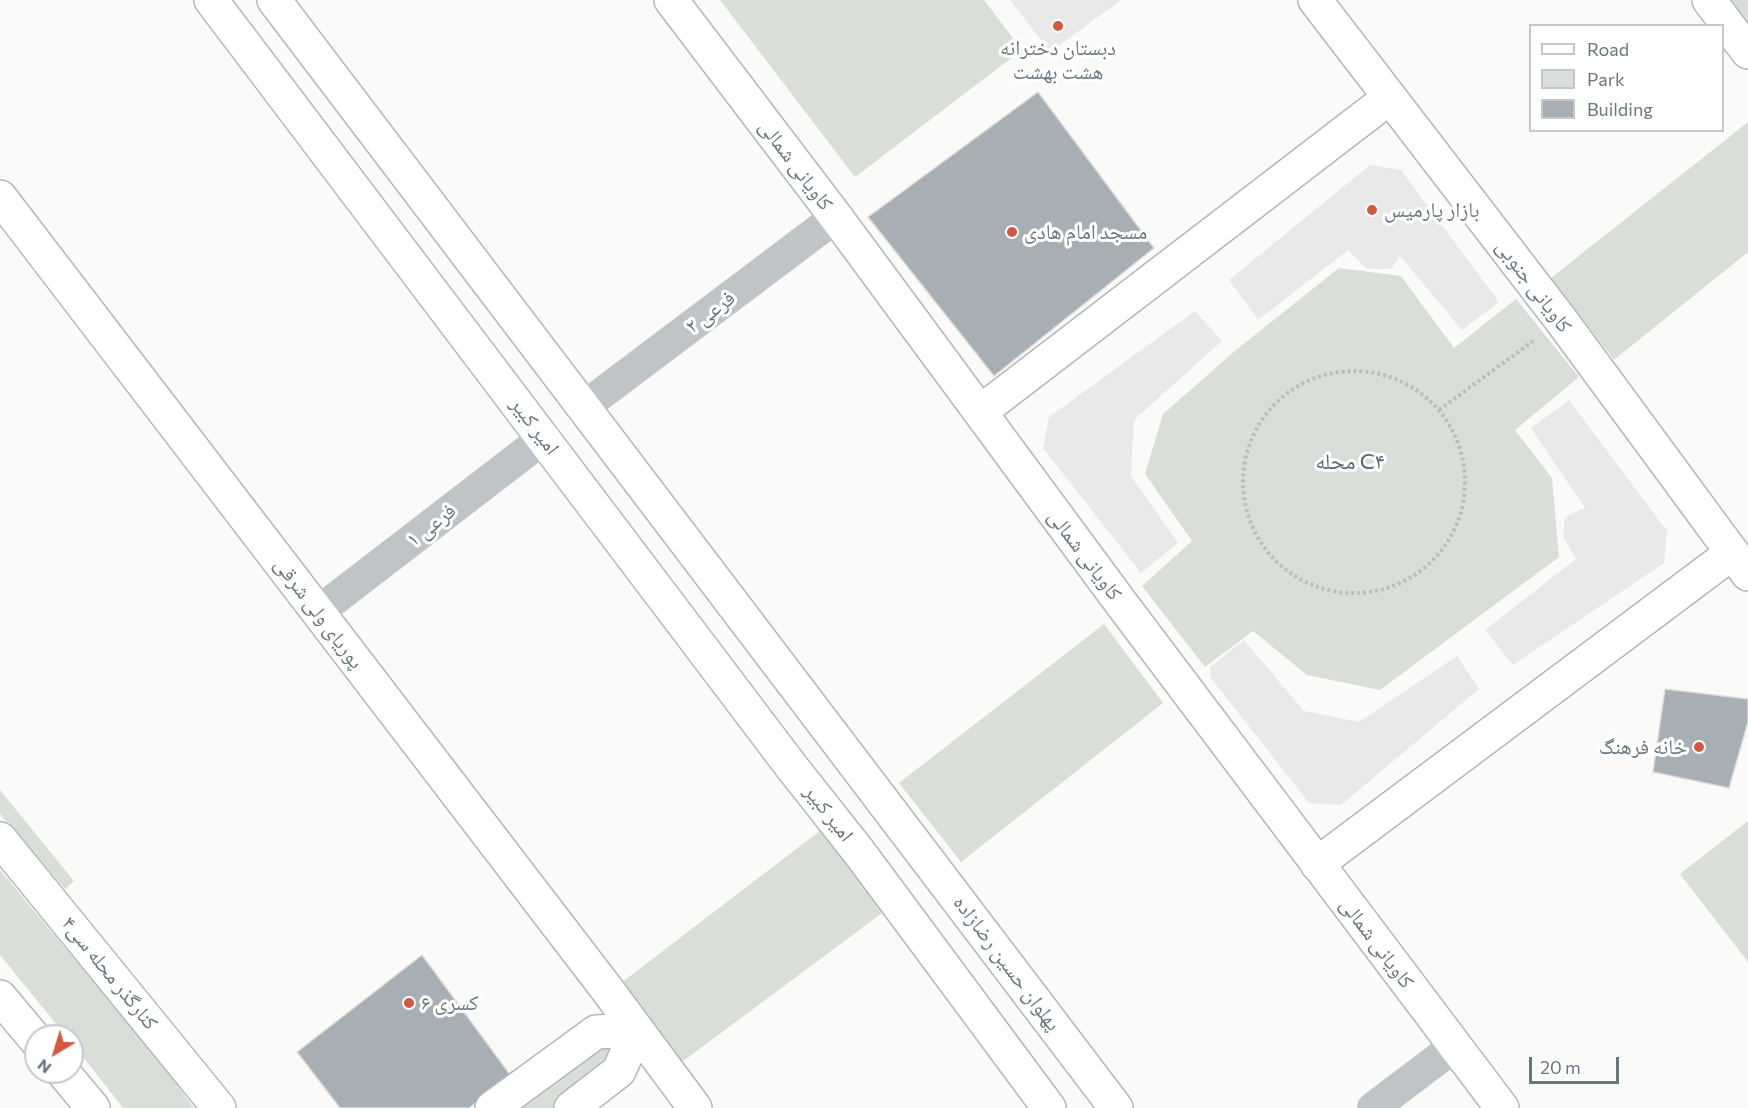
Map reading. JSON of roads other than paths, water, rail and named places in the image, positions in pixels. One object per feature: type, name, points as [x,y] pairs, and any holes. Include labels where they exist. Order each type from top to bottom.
[{"type":"street","name":"امیر کبیر","points":[[211,0],[915,928]]},
{"type":"street","points":[[274,0],[585,406],[851,759],[811,791]]},
{"type":"street","name":"کاویانی شمالی","points":[[671,0],[1502,1108]]},
{"type":"street","name":"کاویانی جنوبی","points":[[1315,0],[1560,320],[1740,563]]},
{"type":"street","points":[[1709,0],[1748,52]]},
{"type":"street","points":[[980,412],[1389,98]]},
{"type":"street","name":"پوریای ولی شرقی","points":[[0,197],[695,1108]]},
{"type":"street","name":"فرعی ۲","points":[[585,406],[836,218]]},
{"type":"street","points":[[544,438],[585,406]]},
{"type":"street","name":"فرعی ۱","points":[[318,612],[544,438]]},
{"type":"street","points":[[1317,864],[1740,563]]},
{"type":"street","name":"پهلوان حسین رضازاده","points":[[851,759],[1116,1108]]},
{"type":"street","name":"کنارگذر محله سی۴","points":[[0,839],[219,1108]]},
{"type":"street","points":[[957,896],[915,928],[1050,1108]]},
{"type":"street","points":[[0,997],[24,1026]]},
{"type":"street","points":[[492,1108],[596,1032],[637,1030],[619,1071],[571,1108]]},
{"type":"street","points":[[1373,1108],[1455,1046]]},
{"type":"street","points":[[73,1084],[93,1108]]},
{"type":"place","name":"دبستان دخترانه هشت بهشت","points":[[1058,26]]},
{"type":"place","name":"بازار پارمیس","points":[[1372,210]]},
{"type":"place","name":"مسجد امام هادی","points":[[1012,232]]},
{"type":"place","name":"خانه فرهنگ","points":[[1699,747]]},
{"type":"place","name":"کسری ۶","points":[[409,1003]]},
{"type":"district","name":"محله C۴","points":[[1350,462]]}]
